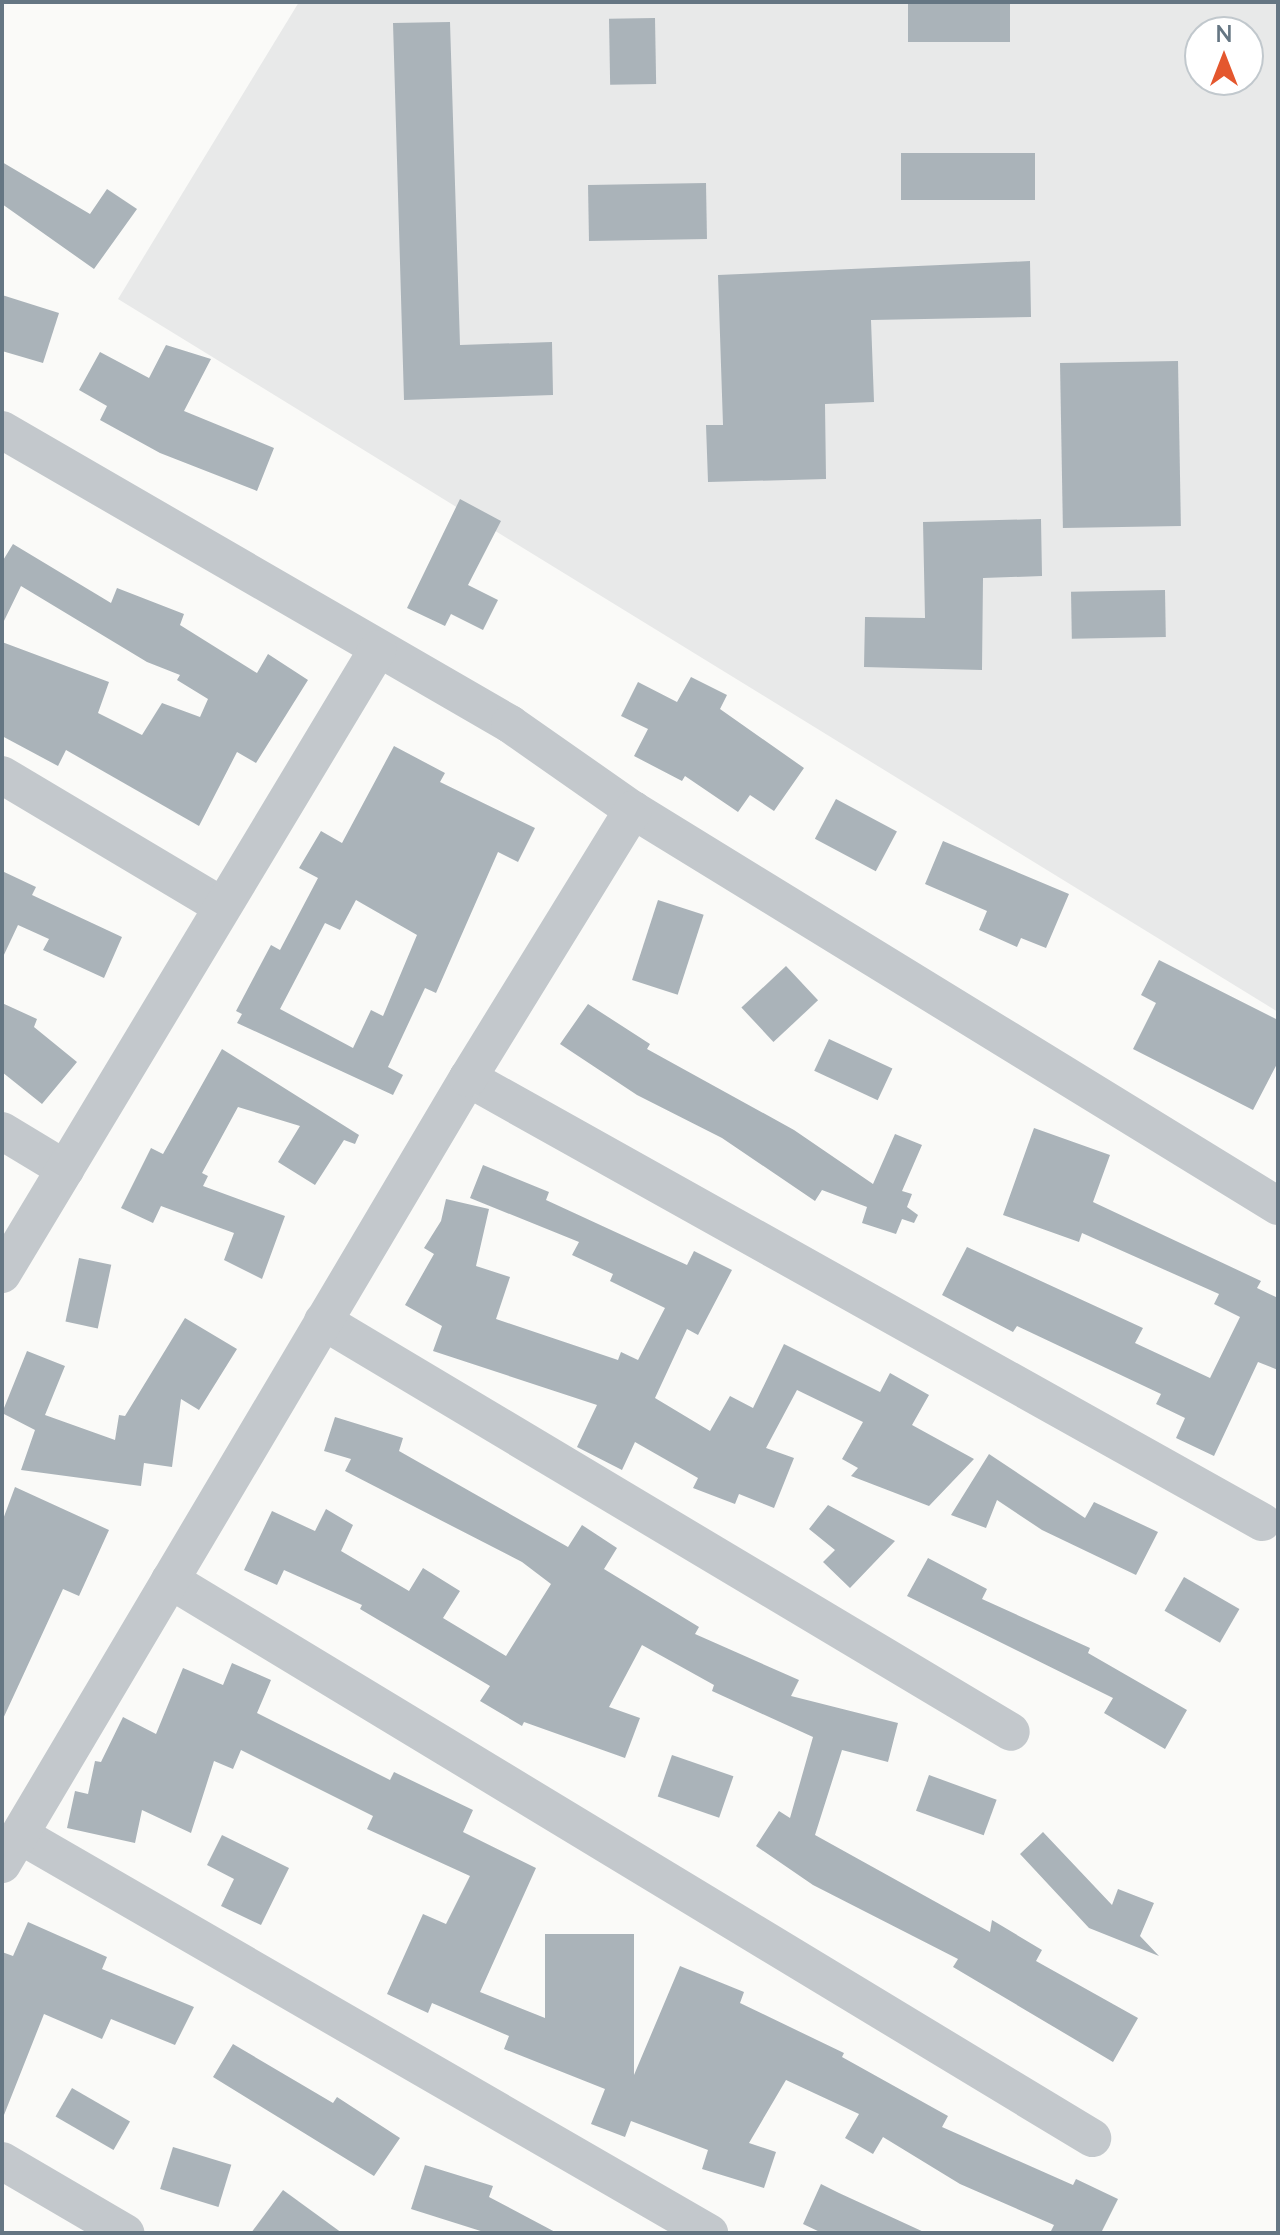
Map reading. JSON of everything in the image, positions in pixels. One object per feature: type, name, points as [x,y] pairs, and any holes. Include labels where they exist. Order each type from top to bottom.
[{"type":"street","points":[[2,430],[510,724],[633,810],[1278,1206]]},
{"type":"street","points":[[2,1274],[378,649]]},
{"type":"street","points":[[2,775],[222,906]]},
{"type":"street","points":[[633,810],[468,1078],[11,1849],[709,2233]]},
{"type":"street","points":[[468,1078],[1262,1522]]},
{"type":"street","points":[[2,1131],[65,1169]]},
{"type":"street","points":[[323,1321],[1011,1732]]},
{"type":"street","points":[[170,1580],[1092,2138]]},
{"type":"street","points":[[2,2161],[125,2233]]},
{"type":"shaded area","points":[[299,2],[1278,2],[1278,1012],[118,299]]},
{"type":"building","points":[[908,2],[1010,2],[1010,42],[908,42]]},
{"type":"building","points":[[655,18],[656,84],[610,85],[609,19]]},
{"type":"building","points":[[450,22],[460,345],[552,342],[553,395],[404,400],[393,23]]},
{"type":"building","points":[[901,153],[1035,153],[1035,200],[901,200]]},
{"type":"building","points":[[2,162],[90,214],[107,189],[137,209],[94,269],[2,204]]},
{"type":"building","points":[[706,183],[707,239],[589,241],[588,185]]},
{"type":"building","points":[[1030,261],[1031,317],[871,320],[874,402],[825,404],[826,479],[708,482],[706,425],[723,425],[718,275]]},
{"type":"building","points":[[2,295],[59,313],[43,363],[2,351]]},
{"type":"building","points":[[166,345],[211,359],[184,411],[274,448],[257,491],[160,453],[100,420],[107,406],[79,390],[100,352],[149,378]]},
{"type":"building","points":[[1178,361],[1181,526],[1063,528],[1060,363]]},
{"type":"building","points":[[460,499],[501,521],[468,585],[498,600],[483,630],[451,614],[445,626],[407,608]]},
{"type":"building","points":[[1041,519],[1042,576],[983,578],[982,670],[864,667],[865,617],[925,618],[923,522]]},
{"type":"building","points":[[13,544],[111,603],[117,588],[184,614],[180,625],[257,673],[268,654],[308,680],[256,763],[237,752],[199,826],[66,750],[58,766],[2,736],[2,642],[109,682],[98,713],[142,735],[162,703],[200,717],[208,699],[177,680],[180,675],[147,662],[21,586],[2,625],[2,562]]},
{"type":"building","points":[[1165,590],[1166,637],[1072,639],[1071,592]]},
{"type":"building","points":[[691,677],[727,695],[720,709],[804,768],[774,811],[750,795],[738,812],[685,776],[682,781],[634,756],[648,729],[621,716],[638,682],[677,702]]},
{"type":"building","points":[[394,746],[445,773],[440,782],[535,828],[518,862],[498,852],[436,993],[425,988],[388,1067],[403,1075],[393,1095],[237,1023],[242,1014],[236,1011],[271,945],[280,950],[318,878],[299,868],[321,831],[342,843]],"holes":[[[356,900],[417,935],[383,1016],[371,1010],[353,1048],[280,1009],[325,923],[340,930]]]},
{"type":"building","points":[[836,799],[897,831],[876,871],[815,839]]},
{"type":"building","points":[[943,841],[1069,894],[1046,948],[1021,938],[1017,947],[979,930],[987,911],[925,884]]},
{"type":"building","points":[[2,871],[36,887],[32,895],[122,937],[104,978],[43,950],[49,939],[18,925],[2,959]]},
{"type":"building","points":[[658,900],[704,915],[678,995],[632,980]]},
{"type":"building","points":[[1159,960],[1278,1020],[1278,1062],[1253,1110],[1133,1049],[1156,1003],[1141,995]]},
{"type":"building","points":[[786,966],[818,1000],[773,1042],[741,1008]]},
{"type":"building","points":[[2,1003],[37,1019],[34,1027],[77,1062],[42,1104],[2,1072]]},
{"type":"building","points":[[588,1004],[650,1044],[647,1049],[794,1130],[873,1184],[895,1134],[922,1145],[902,1191],[912,1194],[907,1207],[918,1215],[914,1223],[902,1219],[896,1234],[862,1223],[867,1207],[822,1190],[815,1201],[722,1138],[637,1095],[560,1044]]},
{"type":"building","points":[[829,1039],[892,1069],[878,1100],[814,1071]]},
{"type":"building","points":[[222,1049],[359,1135],[355,1144],[344,1140],[315,1185],[278,1162],[300,1126],[238,1107],[202,1173],[208,1176],[203,1186],[285,1216],[262,1279],[224,1260],[234,1233],[161,1206],[153,1223],[121,1208],[151,1148],[163,1154]]},
{"type":"building","points":[[1034,1128],[1110,1155],[1093,1202],[1261,1281],[1257,1288],[1278,1298],[1278,1370],[1258,1362],[1214,1456],[1176,1438],[1185,1418],[1156,1404],[1161,1394],[1017,1326],[1013,1332],[942,1295],[967,1247],[1143,1328],[1135,1343],[1210,1378],[1240,1317],[1214,1304],[1219,1294],[1082,1233],[1079,1242],[1003,1215]]},
{"type":"building","points":[[483,1165],[549,1192],[546,1200],[687,1265],[694,1251],[732,1270],[698,1335],[687,1329],[655,1398],[710,1431],[730,1396],[753,1408],[784,1344],[880,1392],[890,1373],[929,1395],[912,1425],[974,1459],[929,1506],[851,1476],[858,1468],[842,1459],[863,1422],[797,1390],[766,1448],[794,1458],[774,1508],[739,1494],[735,1504],[693,1488],[698,1478],[635,1442],[622,1470],[577,1447],[597,1405],[433,1351],[442,1326],[405,1305],[434,1254],[424,1248],[441,1221],[446,1199],[489,1209],[476,1266],[510,1277],[496,1319],[618,1360],[621,1352],[638,1360],[665,1308],[610,1281],[613,1274],[572,1255],[579,1242],[470,1198]]},
{"type":"building","points":[[79,1258],[111,1265],[98,1328],[65,1322]]},
{"type":"building","points":[[185,1318],[237,1349],[199,1410],[181,1399],[172,1467],[144,1463],[141,1486],[21,1470],[35,1430],[2,1413],[27,1351],[65,1366],[45,1415],[115,1440],[119,1415],[125,1416]]},
{"type":"building","points":[[335,1417],[403,1438],[399,1451],[568,1547],[582,1525],[617,1548],[604,1569],[699,1627],[695,1634],[799,1680],[791,1696],[898,1723],[888,1762],[842,1750],[815,1835],[990,1932],[992,1920],[1042,1950],[1036,1961],[1138,2018],[1113,2062],[953,1967],[958,1959],[813,1885],[756,1846],[779,1811],[790,1818],[813,1737],[712,1691],[714,1685],[642,1645],[609,1707],[640,1718],[625,1758],[524,1722],[522,1726],[480,1701],[490,1686],[360,1609],[362,1605],[284,1570],[277,1585],[244,1570],[272,1511],[315,1531],[326,1509],[353,1525],[341,1551],[409,1591],[423,1568],[460,1591],[443,1618],[506,1656],[551,1584],[522,1562],[345,1471],[351,1459],[324,1451]]},
{"type":"building","points":[[989,1454],[1085,1518],[1094,1502],[1158,1532],[1136,1575],[1042,1530],[997,1500],[986,1528],[951,1515]]},
{"type":"building","points":[[15,1487],[109,1530],[79,1596],[63,1589],[2,1721],[2,1522]]},
{"type":"building","points":[[828,1505],[895,1541],[850,1588],[823,1562],[835,1550],[809,1529]]},
{"type":"building","points":[[928,1558],[987,1589],[982,1599],[1090,1648],[1088,1653],[1187,1710],[1165,1749],[1104,1713],[1113,1698],[907,1596]]},
{"type":"building","points":[[1184,1577],[1239,1609],[1220,1643],[1164,1611]]},
{"type":"building","points":[[232,1663],[271,1680],[257,1713],[390,1780],[394,1772],[473,1810],[463,1832],[536,1868],[480,1992],[545,2018],[545,1934],[634,1934],[634,2075],[680,1966],[744,1992],[740,2003],[844,2053],[842,2057],[948,2116],[942,2127],[1073,2185],[1076,2179],[1118,2199],[1101,2233],[1050,2233],[1054,2225],[960,2184],[883,2137],[873,2154],[845,2138],[859,2114],[786,2080],[749,2143],[776,2152],[764,2188],[702,2169],[708,2150],[631,2121],[625,2137],[591,2124],[605,2089],[504,2049],[509,2036],[432,2003],[428,2013],[387,1994],[423,1914],[446,1924],[470,1876],[367,1829],[373,1816],[241,1750],[233,1769],[214,1761],[191,1833],[142,1810],[135,1843],[67,1828],[75,1791],[88,1794],[95,1761],[101,1762],[123,1717],[156,1734],[183,1668],[223,1685]]},
{"type":"building","points":[[672,1755],[733,1776],[719,1818],[658,1797]]},
{"type":"building","points":[[929,1775],[997,1800],[984,1835],[916,1811]]},
{"type":"building","points":[[1043,1832],[1112,1905],[1118,1889],[1154,1903],[1140,1936],[1159,1956],[1089,1928],[1020,1854]]},
{"type":"building","points":[[222,1835],[289,1868],[261,1925],[221,1906],[234,1879],[207,1865]]},
{"type":"building","points":[[28,1922],[107,1957],[102,1969],[194,2007],[175,2045],[111,2019],[102,2039],[44,2014],[4,2115],[2,1952],[13,1956]]},
{"type":"building","points":[[233,2044],[333,2103],[337,2097],[400,2138],[374,2176],[213,2077]]},
{"type":"building","points":[[72,2088],[130,2122],[114,2150],[56,2117]]},
{"type":"building","points":[[173,2147],[231,2165],[218,2207],[160,2189]]},
{"type":"building","points":[[425,2165],[493,2186],[489,2197],[557,2233],[487,2233],[411,2209]]},
{"type":"building","points":[[821,2184],[926,2233],[822,2233],[803,2224]]},
{"type":"building","points":[[283,2190],[342,2233],[251,2233]]}]
